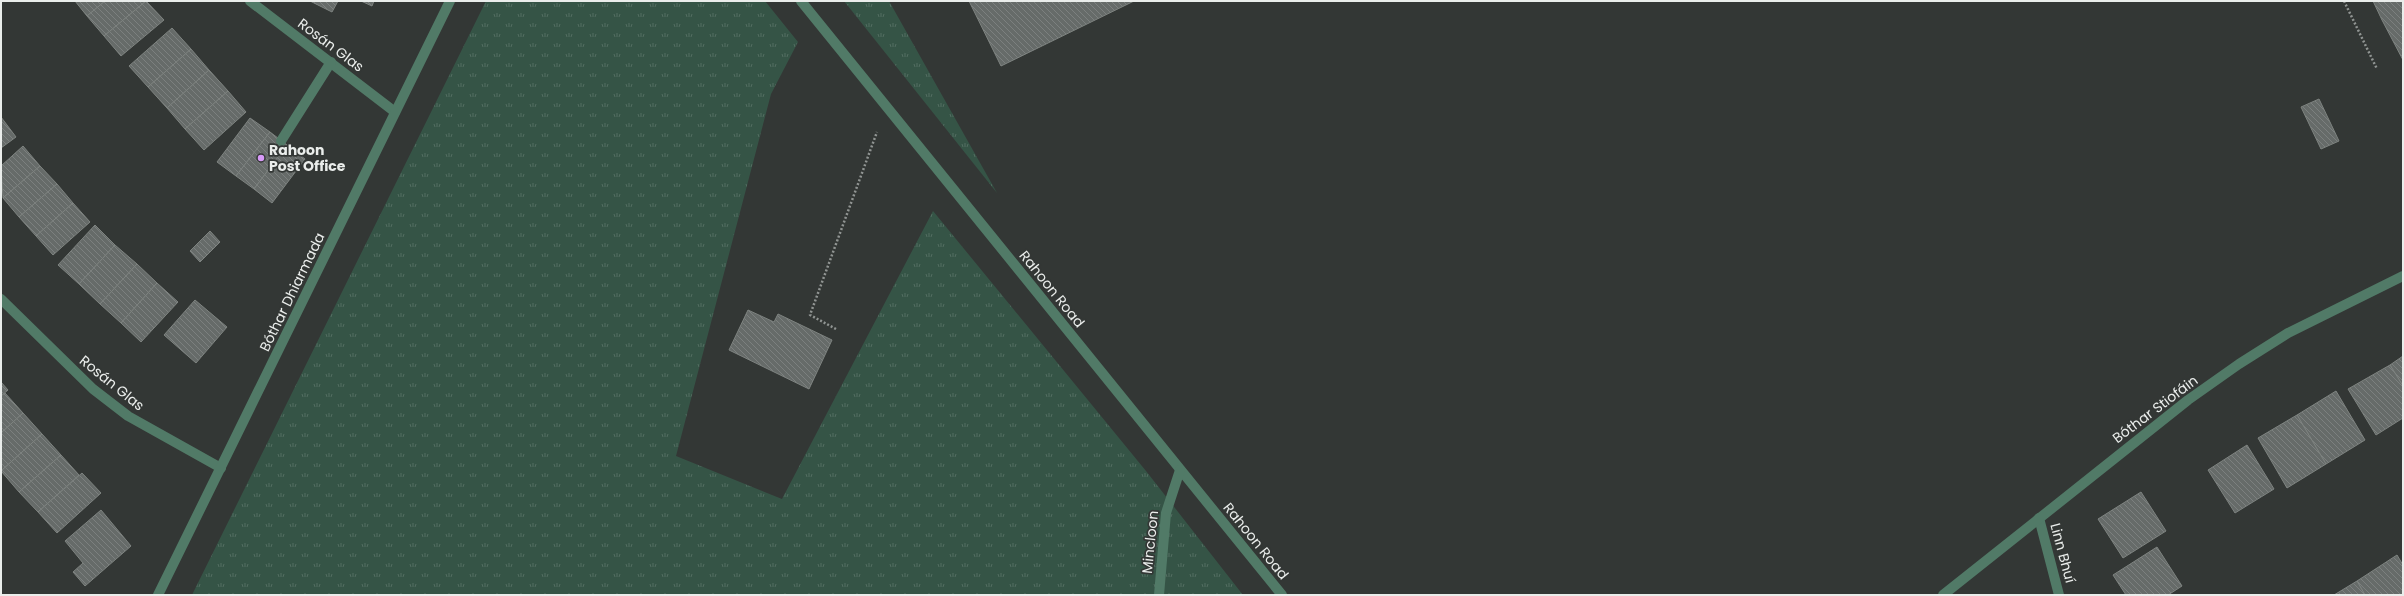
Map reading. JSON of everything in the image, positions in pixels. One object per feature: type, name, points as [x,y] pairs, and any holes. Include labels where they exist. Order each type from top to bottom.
[{"type":"street","name":"Rosán Glas","points":[[250,1],[395,112]]},
{"type":"street","name":"Bóthar Dhiarmada","points":[[158,595],[450,1]]},
{"type":"street","name":"Rahoon Road","points":[[801,1],[1282,595]]},
{"type":"street","points":[[281,141],[330,62]]},
{"type":"street","name":"Bóthar Stiofáin","points":[[1943,595],[2188,400],[2239,364],[2288,333],[2403,276]]},
{"type":"street","name":"Rosán Glas","points":[[1,299],[93,389],[128,416],[221,468]]},
{"type":"street","name":"Mincloon","points":[[1159,595],[1166,513],[1180,470]]},
{"type":"street","name":"Linn Bhuí","points":[[2039,518],[2059,595]]},
{"type":"path","points":[[2344,1],[2377,69]]},
{"type":"path","points":[[836,329],[810,315],[878,131]]},
{"type":"green space","points":[[486,1],[765,1],[798,42],[771,94],[676,456],[782,499],[933,211],[1146,471],[1243,595],[192,595]]},
{"type":"green space","points":[[844,1],[889,1],[997,193]]},
{"type":"building","points":[[75,1],[105,1],[87,16]]},
{"type":"building","points":[[105,1],[146,1],[104,36],[87,16]]},
{"type":"building","points":[[146,1],[164,20],[121,56],[104,36]]},
{"type":"building","points":[[310,1],[338,1],[332,12]]},
{"type":"building","points":[[361,1],[374,1],[372,6]]},
{"type":"building","points":[[969,1],[1134,1],[1001,66]]},
{"type":"building","points":[[2373,1],[2403,1],[2403,60],[2382,20]]},
{"type":"building","points":[[172,28],[191,49],[148,87],[129,66]]},
{"type":"building","points":[[191,49],[209,70],[167,108],[148,87]]},
{"type":"building","points":[[209,70],[228,91],[185,129],[167,108]]},
{"type":"building","points":[[228,91],[246,112],[204,150],[185,129]]},
{"type":"building","points":[[2319,99],[2339,141],[2321,149],[2301,107]]},
{"type":"building","points":[[1,117],[16,137],[1,148]]},
{"type":"building","points":[[250,118],[270,132],[236,176],[217,162]]},
{"type":"building","points":[[270,132],[287,145],[254,189],[236,176]]},
{"type":"building","points":[[287,145],[305,159],[272,203],[254,189]]},
{"type":"building","points":[[23,146],[40,166],[3,198],[1,166]]},
{"type":"building","points":[[40,166],[57,184],[19,217],[3,198]]},
{"type":"building","points":[[57,184],[73,203],[36,236],[19,217]]},
{"type":"building","points":[[73,203],[90,222],[53,255],[36,236]]},
{"type":"building","points":[[95,225],[115,245],[79,284],[58,265]]},
{"type":"building","points":[[210,231],[220,242],[200,262],[190,251]]},
{"type":"building","points":[[115,245],[137,264],[100,304],[79,284]]},
{"type":"building","points":[[137,264],[157,283],[121,323],[100,304]]},
{"type":"building","points":[[157,283],[178,302],[141,342],[121,323]]},
{"type":"building","points":[[195,300],[227,327],[196,363],[164,335]]},
{"type":"building","points":[[748,310],[774,322],[778,314],[832,340],[809,389],[729,350]]},
{"type":"building","points":[[2403,356],[2403,386],[2390,365]]},
{"type":"building","points":[[2390,365],[2403,386],[2403,418],[2376,435],[2348,389]]},
{"type":"building","points":[[1,382],[8,390],[1,396]]},
{"type":"building","points":[[2336,391],[2365,440],[2326,464],[2297,415]]},
{"type":"building","points":[[5,393],[23,413],[1,433],[1,396]]},
{"type":"building","points":[[23,413],[42,434],[1,471],[1,433]]},
{"type":"building","points":[[2297,415],[2326,464],[2287,488],[2258,438]]},
{"type":"building","points":[[42,434],[61,455],[19,492],[1,471]]},
{"type":"building","points":[[2247,445],[2274,489],[2235,513],[2208,470]]},
{"type":"building","points":[[61,455],[79,475],[38,512],[19,492]]},
{"type":"building","points":[[82,473],[101,493],[57,533],[38,512]]},
{"type":"building","points":[[2141,492],[2166,531],[2123,558],[2098,519]]},
{"type":"building","points":[[101,510],[131,546],[85,586],[73,572],[83,563],[65,541]]},
{"type":"building","points":[[2157,547],[2182,586],[2168,595],[2126,595],[2113,575]]},
{"type":"building","points":[[2397,555],[2403,565],[2403,595],[2365,595],[2357,581]]},
{"type":"building","points":[[2357,581],[2365,595],[2334,595]]},
{"type":"place","name":"Rahoon Post Office","points":[[261,158]]}]
